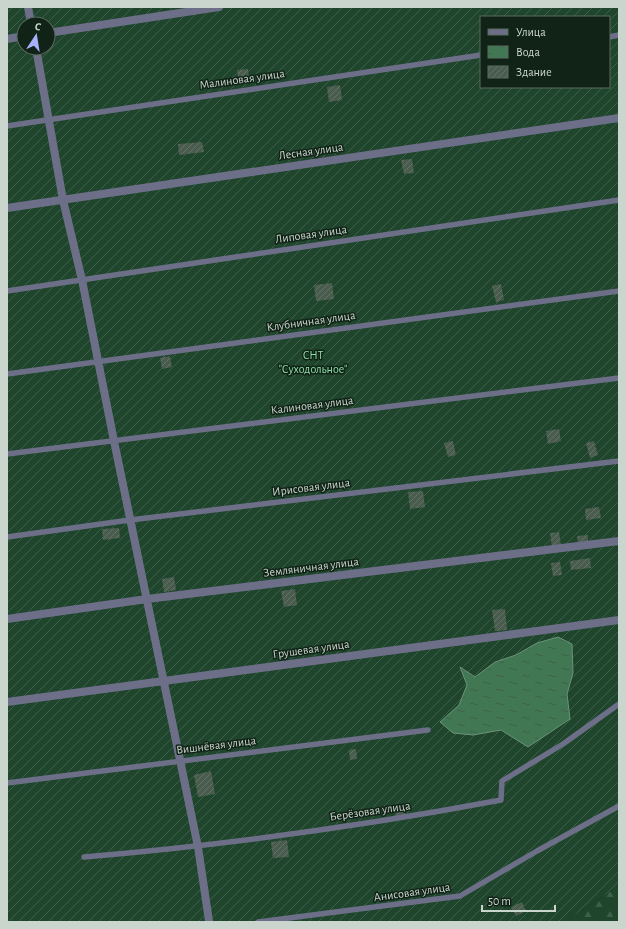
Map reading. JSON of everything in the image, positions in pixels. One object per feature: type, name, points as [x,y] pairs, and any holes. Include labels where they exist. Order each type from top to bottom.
[{"type":"street","points":[[56,32],[219,7]]},
{"type":"street","points":[[37,56],[47,119],[63,200],[99,361],[179,761],[198,847],[209,922]]},
{"type":"street","name":"Лесная улица","points":[[7,208],[619,118]]},
{"type":"street","name":"Земляничная улица","points":[[7,619],[147,599],[619,541]]},
{"type":"street","name":"Грушевая улица","points":[[7,702],[619,620]]},
{"type":"lane","name":"Малиновая улица","points":[[7,126],[480,55]]},
{"type":"lane","name":"Липовая улица","points":[[7,291],[619,200]]},
{"type":"lane","name":"Клубничная улица","points":[[7,374],[619,291]]},
{"type":"lane","name":"Калиновая улица","points":[[7,454],[619,378]]},
{"type":"lane","name":"Ирисовая улица","points":[[7,537],[130,520],[619,461]]},
{"type":"lane","name":"Берёзовая улица","points":[[84,857],[198,847],[424,815],[502,800],[502,781],[563,744],[619,704]]},
{"type":"lane","name":"Вишнёвая улица","points":[[7,783],[428,730]]},
{"type":"lane","name":"Анисовая улица","points":[[258,922],[460,896],[537,851],[619,806]]},
{"type":"green space","name":"СНТ \"Суходольное\"","points":[[7,7],[619,7],[619,886],[564,922],[7,922]]},
{"type":"green space","points":[[619,886],[619,922],[564,922]]},
{"type":"water","points":[[558,637],[572,644],[573,673],[567,694],[570,719],[528,747],[501,730],[473,735],[453,733],[440,722],[459,705],[467,685],[460,667],[475,677],[495,662],[516,655],[537,643]]},
{"type":"building","points":[[248,69],[249,82],[239,83],[237,70]]},
{"type":"building","points":[[340,85],[342,100],[329,102],[327,87]]},
{"type":"building","points":[[202,142],[204,152],[179,155],[178,144]]},
{"type":"building","points":[[412,159],[414,173],[404,174],[401,160]]},
{"type":"building","points":[[332,283],[334,299],[316,301],[314,285]]},
{"type":"building","points":[[501,284],[504,300],[496,302],[492,286]]},
{"type":"building","points":[[170,356],[172,367],[162,369],[160,358]]},
{"type":"building","points":[[559,429],[561,441],[548,444],[546,431]]},
{"type":"building","points":[[453,441],[456,455],[448,457],[444,443]]},
{"type":"building","points":[[594,441],[598,455],[590,458],[586,443]]},
{"type":"building","points":[[423,491],[425,507],[410,509],[408,492]]},
{"type":"building","points":[[599,507],[601,518],[586,520],[585,509]]},
{"type":"building","points":[[119,528],[120,538],[103,540],[102,529]]},
{"type":"building","points":[[559,532],[561,546],[552,547],[550,533]]},
{"type":"building","points":[[588,535],[588,543],[578,544],[577,536]]},
{"type":"building","points":[[590,558],[591,568],[571,570],[570,561]]},
{"type":"building","points":[[560,562],[562,575],[553,576],[551,563]]},
{"type":"building","points":[[174,577],[176,590],[164,592],[162,579]]},
{"type":"building","points":[[295,589],[297,605],[284,607],[281,591]]},
{"type":"building","points":[[505,609],[507,630],[495,631],[492,610]]},
{"type":"building","points":[[356,749],[357,759],[350,760],[349,750]]},
{"type":"building","points":[[211,771],[215,794],[198,797],[194,775]]},
{"type":"building","points":[[404,807],[405,816],[396,817],[395,808]]},
{"type":"building","points":[[287,840],[289,857],[273,858],[271,842]]},
{"type":"building","points":[[522,902],[526,911],[516,916],[511,907]]}]
